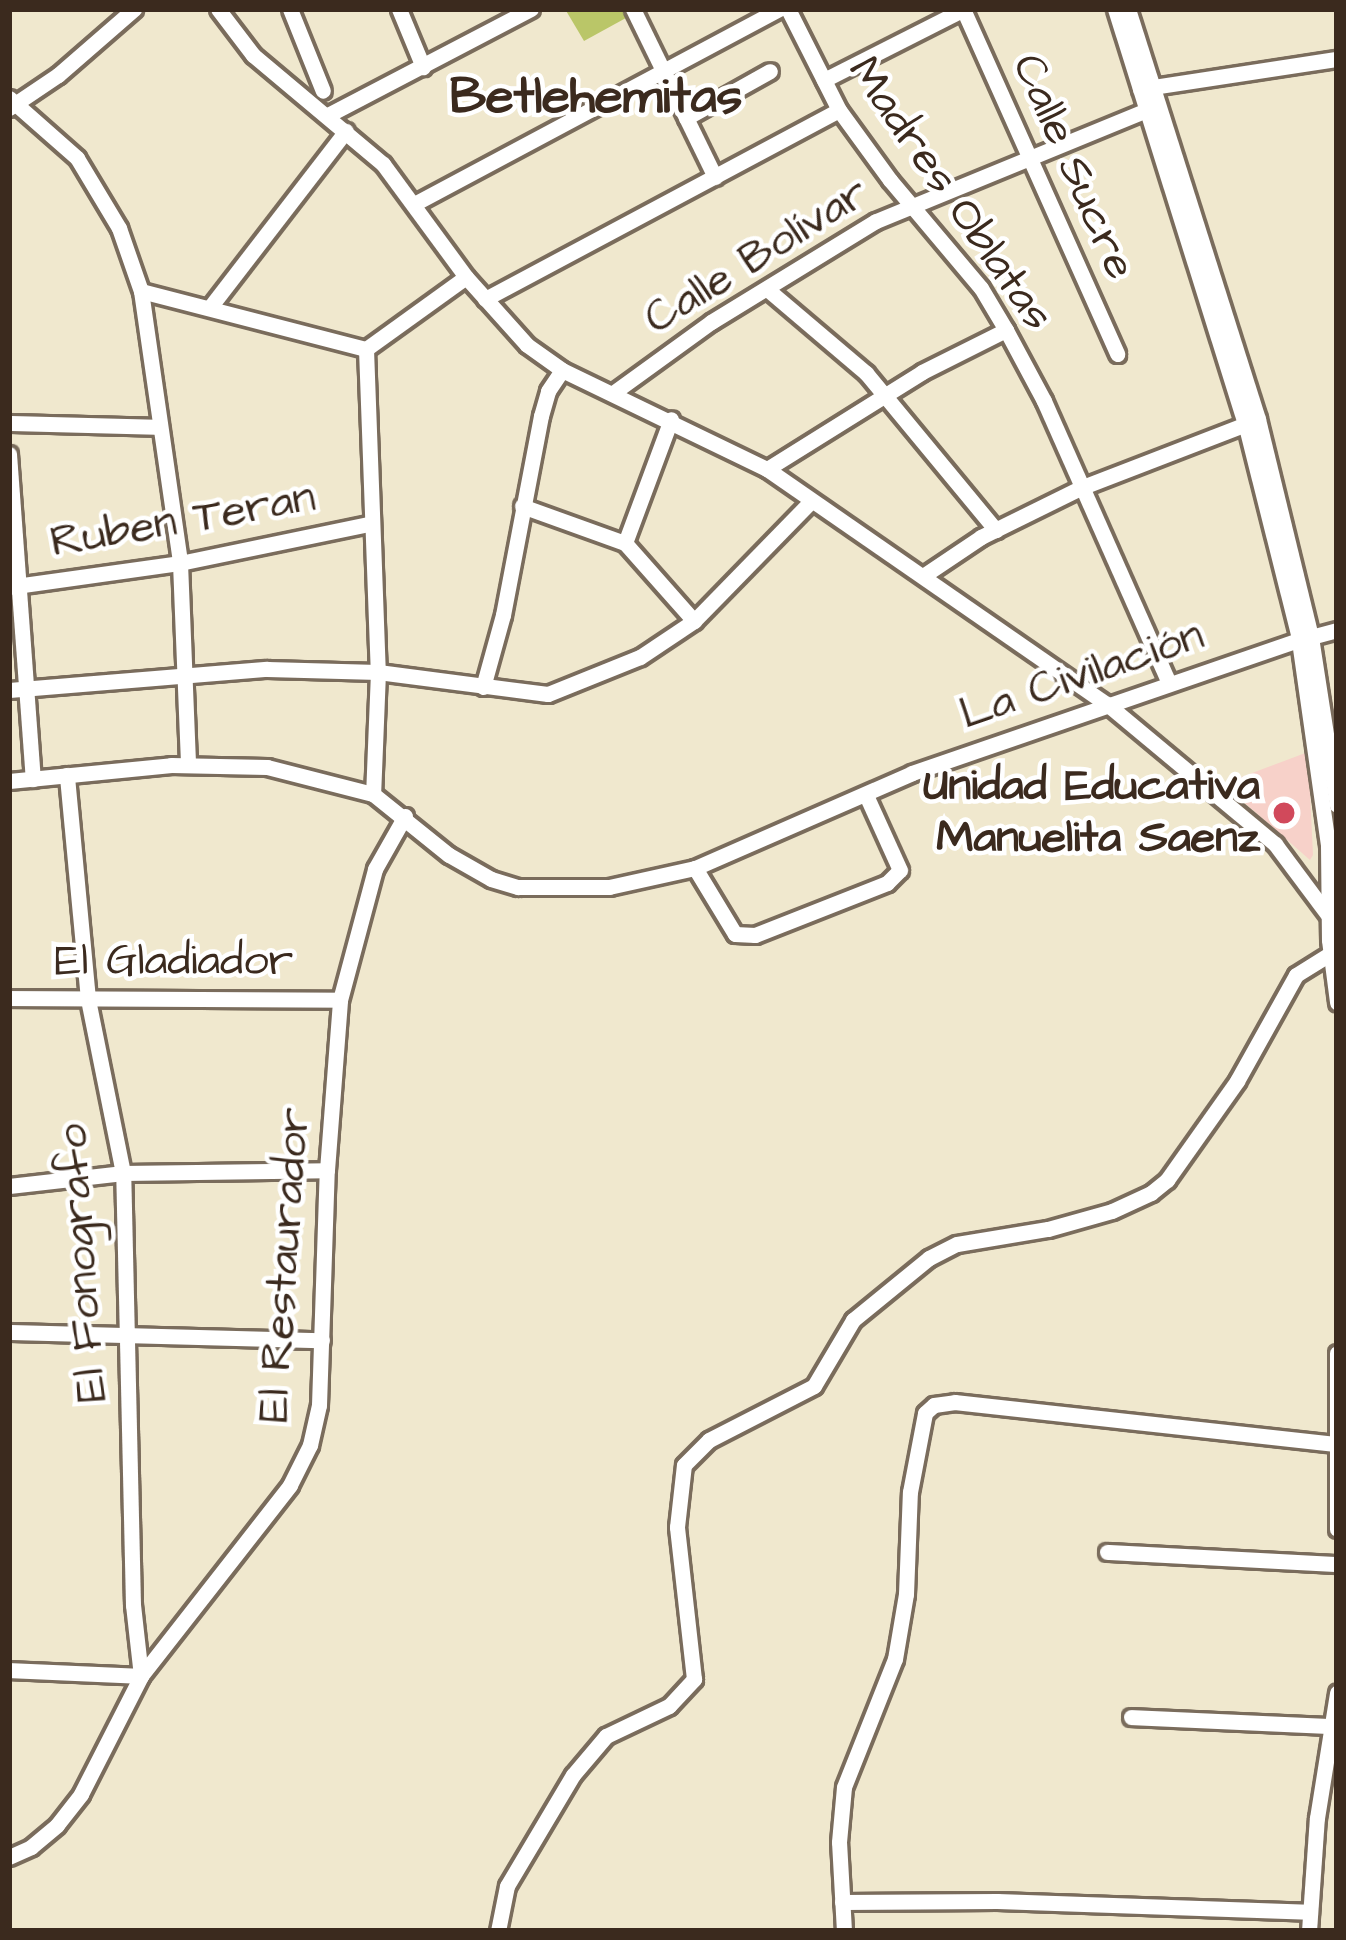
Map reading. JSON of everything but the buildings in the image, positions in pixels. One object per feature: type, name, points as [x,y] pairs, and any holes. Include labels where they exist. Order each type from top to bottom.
[{"type":"street","points":[[134,9],[100,42],[11,103],[77,158],[119,228],[141,291],[153,345],[158,427],[180,563],[188,765]]},
{"type":"street","points":[[218,9],[236,36],[383,164],[466,277],[515,334],[562,370],[767,469],[1107,704],[1275,844],[1334,910]]},
{"type":"street","points":[[232,9],[236,36]]},
{"type":"street","points":[[290,9],[322,91]]},
{"type":"street","points":[[399,9],[423,67]]},
{"type":"street","points":[[328,115],[423,67],[506,15],[531,9]]},
{"type":"street","points":[[824,80],[964,9]]},
{"type":"street","name":"Calle Sucre","points":[[964,9],[1117,354]]},
{"type":"street","points":[[1115,9],[1252,421],[1305,638],[1337,805]]},
{"type":"street","points":[[1129,9],[1144,111],[1252,421]]},
{"type":"street","points":[[414,204],[789,10]]},
{"type":"street","name":"Madres Oblatas","points":[[789,10],[839,110],[910,205],[981,288],[1006,330],[1169,683]]},
{"type":"street","points":[[641,12],[664,73],[715,177]]},
{"type":"street","points":[[1144,88],[1337,59]]},
{"type":"street","points":[[686,118],[770,71]]},
{"type":"street","points":[[485,299],[839,110]]},
{"type":"street","name":"Calle Bolívar","points":[[613,393],[767,289],[910,205],[1144,111]]},
{"type":"street","points":[[211,306],[346,131]]},
{"type":"street","points":[[366,349],[466,277]]},
{"type":"street","points":[[767,289],[849,356],[996,530]]},
{"type":"street","points":[[141,291],[366,349]]},
{"type":"street","points":[[767,469],[1006,330]]},
{"type":"street","points":[[366,349],[378,672],[373,794]]},
{"type":"street","points":[[484,687],[548,391],[562,370]]},
{"type":"street","points":[[625,543],[671,419]]},
{"type":"street","points":[[923,576],[996,530],[1080,488],[1252,421]]},
{"type":"street","points":[[9,423],[158,427]]},
{"type":"street","points":[[9,454],[18,689],[33,778]]},
{"type":"street","points":[[18,689],[184,674],[378,672],[548,694],[640,658],[694,621],[811,501]]},
{"type":"street","points":[[522,506],[625,543],[694,621]]},
{"type":"street","name":"Ruben Teran","points":[[14,587],[180,563],[369,524]]},
{"type":"street","name":"La Civilación","points":[[9,781],[188,765],[267,766],[373,794],[449,855],[518,887],[609,887],[695,868],[866,795],[1107,704],[1337,630]]},
{"type":"street","points":[[1305,638],[1334,910],[1330,954],[1337,1002]]},
{"type":"street","name":"El Fonografo","points":[[67,776],[88,999],[123,1173],[134,1605],[141,1676]]},
{"type":"street","points":[[695,868],[735,934],[754,935],[887,884],[900,870],[866,795]]},
{"type":"street","name":"El Restaurador","points":[[9,1857],[31,1847],[57,1825],[81,1794],[141,1676],[290,1485],[310,1445],[320,1405],[327,1170],[340,1000],[371,882],[404,816]]},
{"type":"street","points":[[498,1931],[507,1886],[573,1775],[606,1736],[670,1706],[694,1679],[677,1527],[684,1465],[709,1440],[814,1386],[853,1321],[929,1258],[957,1244],[1048,1229],[1112,1211],[1151,1193],[1167,1180],[1237,1081],[1296,975],[1330,954]]},
{"type":"street","name":"El Gladiador","points":[[9,998],[340,1000]]},
{"type":"street","points":[[9,1186],[123,1173],[327,1170]]},
{"type":"street","points":[[9,1332],[322,1340]]},
{"type":"street","points":[[1337,1353],[1337,1529]]},
{"type":"street","points":[[844,1931],[844,1787],[895,1660],[906,1594],[910,1492],[925,1413],[934,1405],[955,1402],[1335,1444]]},
{"type":"street","points":[[1108,1552],[1337,1564]]},
{"type":"street","points":[[9,1670],[141,1676]]},
{"type":"street","points":[[1309,1931],[1337,1693]]},
{"type":"street","points":[[1131,1717],[1332,1726]]},
{"type":"street","points":[[842,1902],[1308,1912]]},
{"type":"shaded area","name":"Unidad Educativa Manuelita Saenz","points":[[1308,752],[1313,855],[1310,860],[1223,784]]},
{"type":"green space","points":[[565,9],[633,9],[635,13],[584,41]]},
{"type":"place","name":"Unidad Educativa Manuelita Saenz","points":[[1284,813]]},
{"type":"district","name":"Betlehemitas","points":[[596,98]]}]
